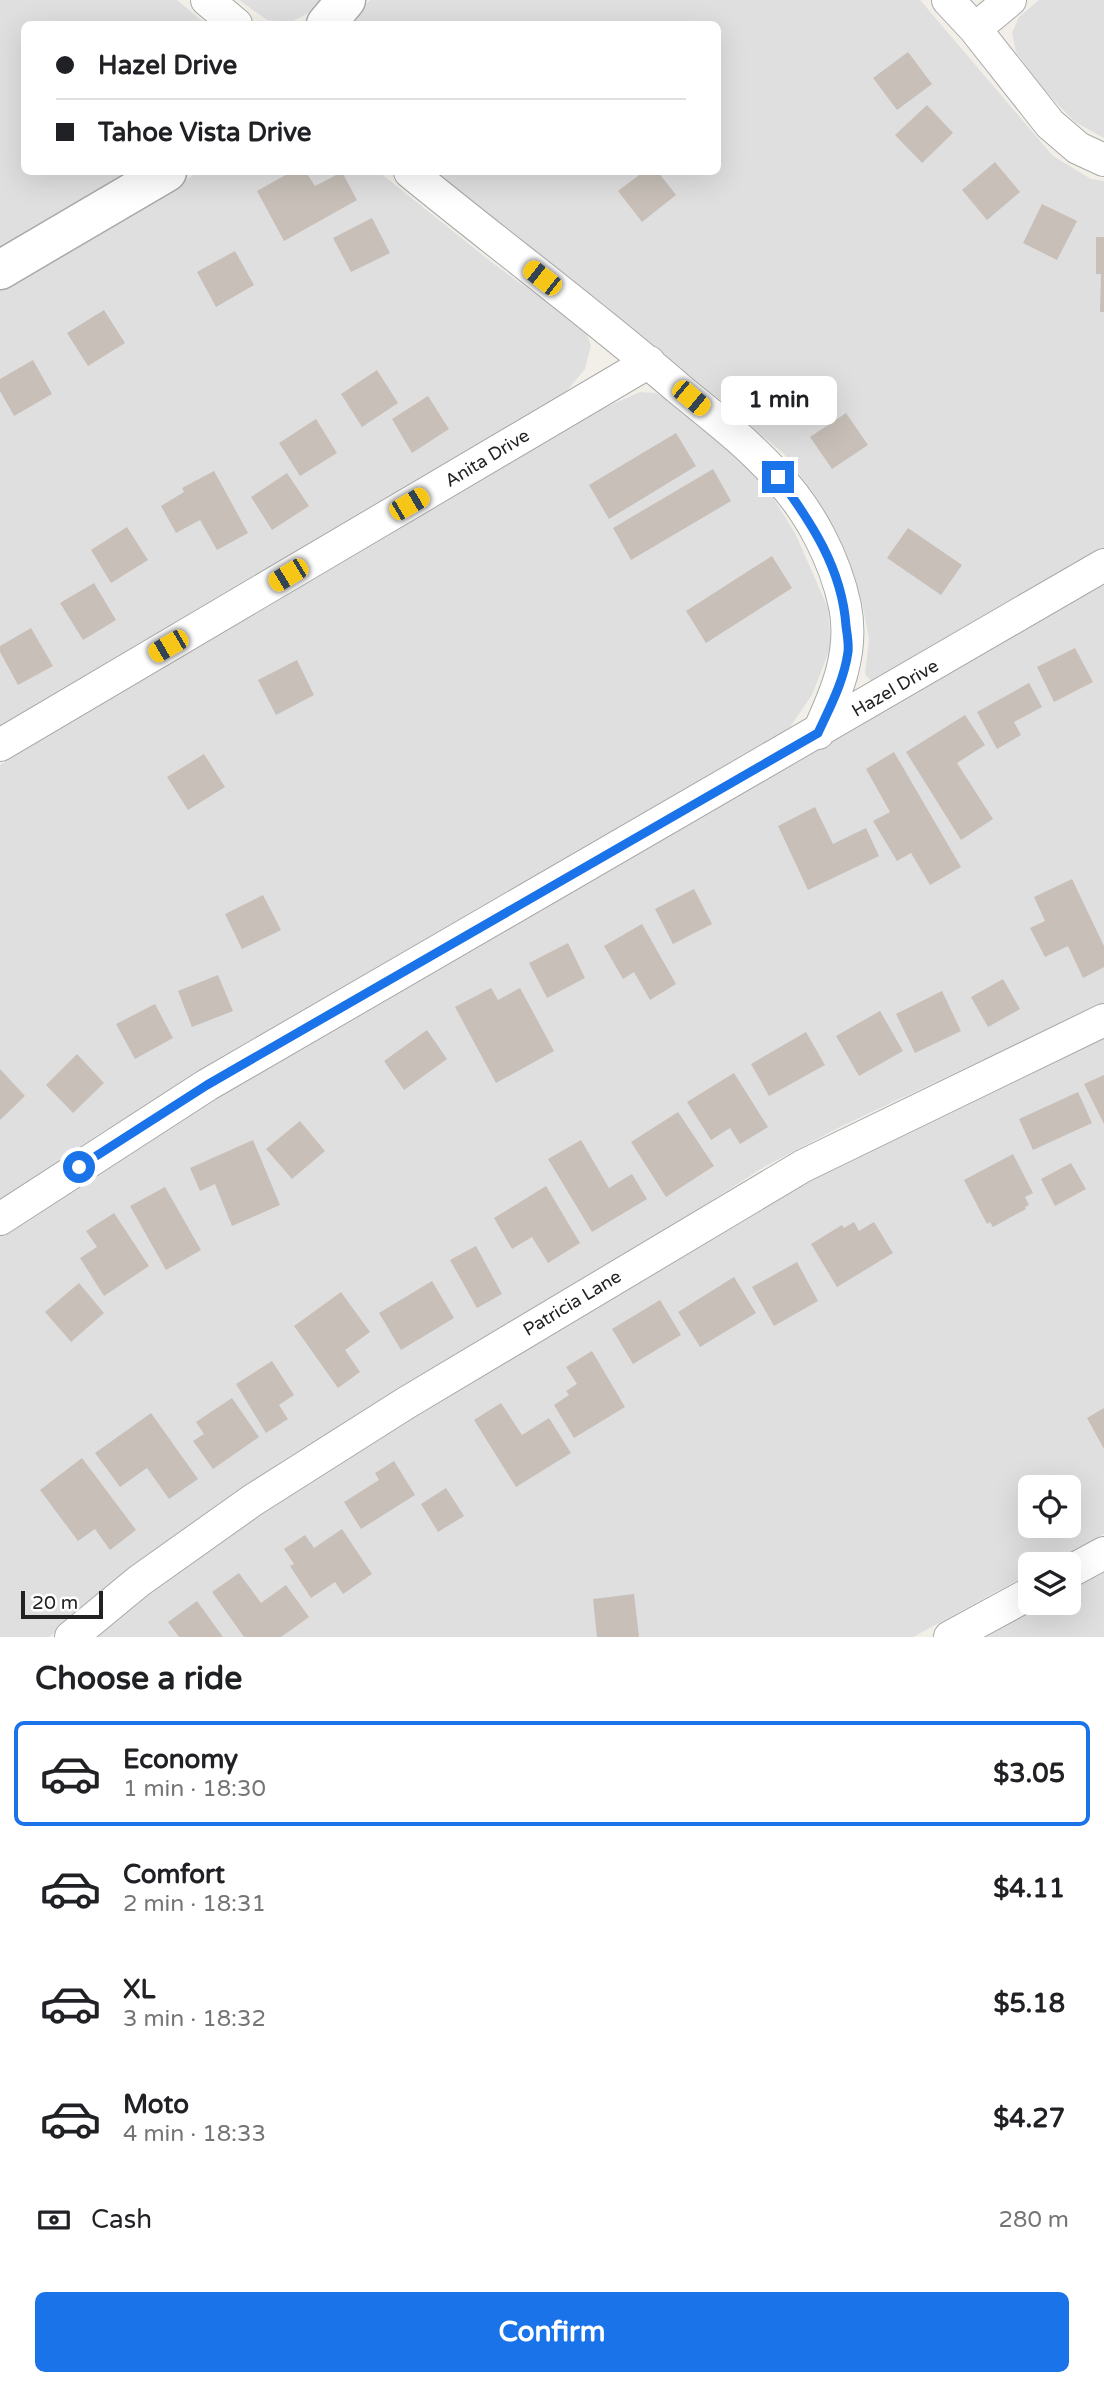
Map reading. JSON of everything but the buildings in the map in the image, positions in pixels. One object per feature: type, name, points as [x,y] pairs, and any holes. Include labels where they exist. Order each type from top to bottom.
[{"type":"street","points":[[207,0],[232,21]]},
{"type":"street","points":[[328,21],[346,0]]},
{"type":"street","points":[[948,0],[975,29],[1050,124],[1078,148],[1104,160]]},
{"type":"street","points":[[975,29],[1010,0]]},
{"type":"street","points":[[0,270],[162,175]]},
{"type":"street","points":[[414,175],[649,362],[733,434],[778,477],[808,518],[831,559],[845,608],[848,652],[836,694],[818,733]]},
{"type":"street","name":"Anita Drive","points":[[0,746],[649,362]]},
{"type":"street","name":"Hazel Drive","points":[[0,1219],[207,1085],[1104,565]]},
{"type":"street","name":"Patricia Lane","points":[[71,1637],[139,1581],[253,1500],[417,1396],[803,1166],[1104,1020]]},
{"type":"street","points":[[1081,1565],[1104,1553]]},
{"type":"street","points":[[950,1637],[1018,1600]]},
{"type":"shaded area","points":[[0,0],[177,0],[202,21],[21,21],[21,175],[128,175],[0,250]]},
{"type":"shaded area","points":[[239,0],[321,0],[311,12],[293,21],[267,20]]},
{"type":"shaded area","points":[[370,0],[920,0],[1053,156],[1091,179],[1104,181],[1104,548],[871,681],[865,674],[869,639],[862,602],[844,551],[817,498],[784,454],[440,175],[721,175],[721,21],[351,21]]},
{"type":"shaded area","points":[[1039,0],[1104,0],[1104,138],[1075,122],[1043,89],[1016,52],[1012,33],[1019,17]]},
{"type":"shaded area","points":[[193,175],[383,175],[494,264],[585,330],[591,345],[585,369],[565,393],[0,728],[0,288],[138,211]]},
{"type":"shaded area","points":[[640,392],[656,393],[677,406],[738,456],[771,494],[795,533],[828,608],[831,646],[812,695],[790,727],[728,769],[99,1134],[0,1201],[0,765],[604,408]]},
{"type":"shaded area","points":[[1104,579],[1104,1003],[842,1126],[764,1167],[641,1246],[282,1461],[144,1557],[49,1637],[0,1637],[0,1236],[169,1125],[819,749]]},
{"type":"shaded area","points":[[1104,1037],[1104,1534],[1070,1552],[1018,1552],[1018,1580],[913,1637],[92,1637],[289,1490],[778,1195]]},
{"type":"shaded area","points":[[1104,1569],[1104,1637],[980,1637],[1020,1615],[1081,1615],[1081,1581]]},
{"type":"route","points":[[79,1167],[207,1085],[818,733],[836,694],[848,652],[845,608],[831,559],[808,518],[778,477]]}]
